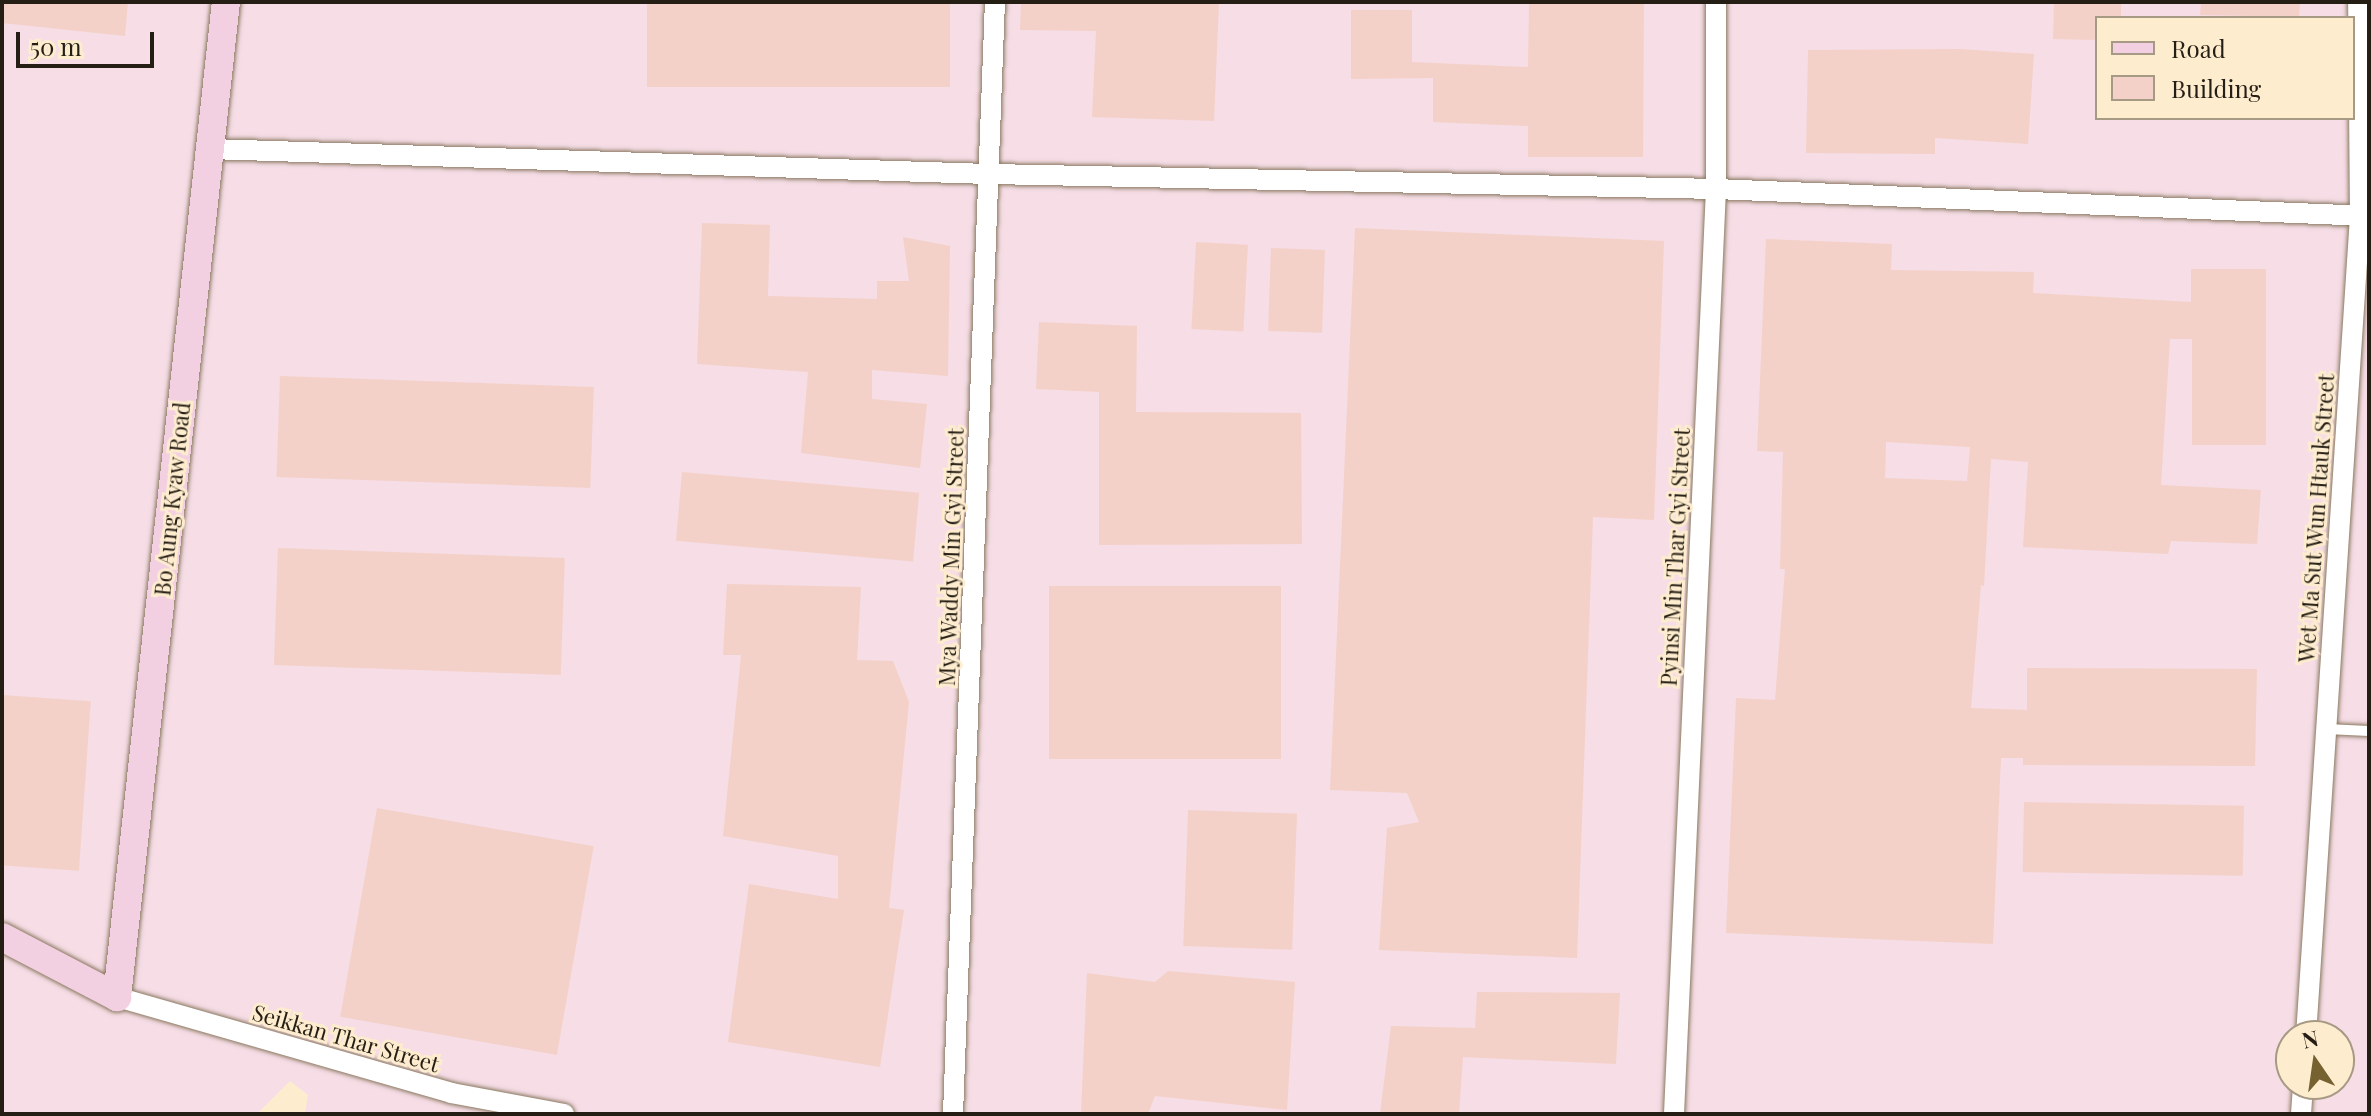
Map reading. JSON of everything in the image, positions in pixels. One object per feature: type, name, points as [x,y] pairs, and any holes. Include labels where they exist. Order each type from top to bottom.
[{"type":"street","name":"Bo Aung Kyaw Road","points":[[117,997],[226,2]]},
{"type":"street","name":"Mya Waddy Min Gyi Street","points":[[953,1114],[995,2]]},
{"type":"street","name":"Pyinsi Min Thar Gyi Street","points":[[1674,1114],[1716,189],[1716,2]]},
{"type":"street","name":"Wet Ma Sut Wun Htauk Street","points":[[2307,1020],[2365,216],[2358,2]]},
{"type":"street","points":[[210,149],[990,174],[1716,189],[2365,216]]},
{"type":"street","points":[[2,937],[117,997]]},
{"type":"street","name":"Seikkan Thar Street","points":[[117,997],[451,1093],[564,1114]]},
{"type":"lane","points":[[2326,729],[2369,731]]},
{"type":"shaded area","points":[[2,2],[2369,2],[2369,1114],[305,1114],[308,1095],[290,1081],[257,1114],[2,1114]]},
{"type":"building","points":[[2,2],[128,2],[125,36],[2,23]]},
{"type":"building","points":[[647,2],[950,2],[950,87],[647,87]]},
{"type":"building","points":[[1021,2],[1219,2],[1214,121],[1092,117],[1096,31],[1020,30]]},
{"type":"building","points":[[1529,2],[1644,2],[1643,157],[1528,157],[1528,126],[1433,122],[1433,78],[1351,79],[1351,10],[1412,10],[1412,62],[1528,67]]},
{"type":"building","points":[[2054,2],[2121,2],[2121,16],[2095,16],[2095,40],[2053,39]]},
{"type":"building","points":[[2201,2],[2300,2],[2299,16],[2200,15]]},
{"type":"building","points":[[1959,49],[2034,54],[2028,144],[1935,138],[1935,154],[1806,153],[1808,50]]},
{"type":"building","points":[[702,223],[770,225],[768,296],[877,299],[877,281],[909,281],[903,237],[950,246],[948,376],[872,370],[872,399],[927,404],[920,468],[801,453],[808,372],[697,364]]},
{"type":"building","points":[[1355,228],[1664,241],[1654,520],[1593,517],[1577,958],[1379,950],[1387,828],[1419,822],[1407,793],[1330,790]]},
{"type":"building","points":[[1766,239],[1892,244],[1891,270],[2034,272],[2033,293],[2191,302],[2191,269],[2266,269],[2266,445],[2192,445],[2192,339],[2170,339],[2161,485],[2261,490],[2257,544],[2171,541],[2168,554],[2023,547],[2028,462],[1991,459],[1984,586],[1981,585],[1971,708],[2027,710],[2027,668],[2257,669],[2255,766],[2023,765],[2023,758],[2001,758],[1993,944],[1726,933],[1736,698],[1775,700],[1785,569],[1780,569],[1783,452],[1757,451]],"holes":[[[1886,442],[1970,447],[1967,481],[1885,478]]]},
{"type":"building","points":[[1196,242],[1248,245],[1243,332],[1191,329]]},
{"type":"building","points":[[1271,248],[1325,250],[1322,333],[1268,331]]},
{"type":"building","points":[[1039,322],[1137,326],[1136,412],[1301,413],[1302,544],[1099,545],[1099,392],[1036,389]]},
{"type":"building","points":[[280,376],[594,387],[590,488],[276,477]]},
{"type":"building","points":[[682,472],[919,493],[913,561],[676,541]]},
{"type":"building","points":[[278,548],[565,558],[561,675],[274,665]]},
{"type":"building","points":[[727,584],[861,587],[857,660],[893,661],[909,702],[889,908],[904,910],[880,1067],[728,1042],[749,884],[838,899],[838,856],[723,836],[741,655],[723,655]]},
{"type":"building","points":[[1049,586],[1281,586],[1281,759],[1049,759]]},
{"type":"building","points":[[2,695],[91,701],[79,871],[2,865]]},
{"type":"building","points":[[2024,802],[2244,806],[2243,876],[2023,872]]},
{"type":"building","points":[[377,808],[594,846],[557,1055],[340,1017]]},
{"type":"building","points":[[1188,810],[1297,814],[1292,950],[1183,946]]},
{"type":"building","points":[[1168,971],[1295,982],[1287,1110],[1155,1096],[1148,1114],[1081,1114],[1087,973],[1155,982]]},
{"type":"building","points":[[1477,992],[1620,993],[1616,1064],[1463,1057],[1459,1114],[1380,1114],[1391,1026],[1475,1028]]}]
